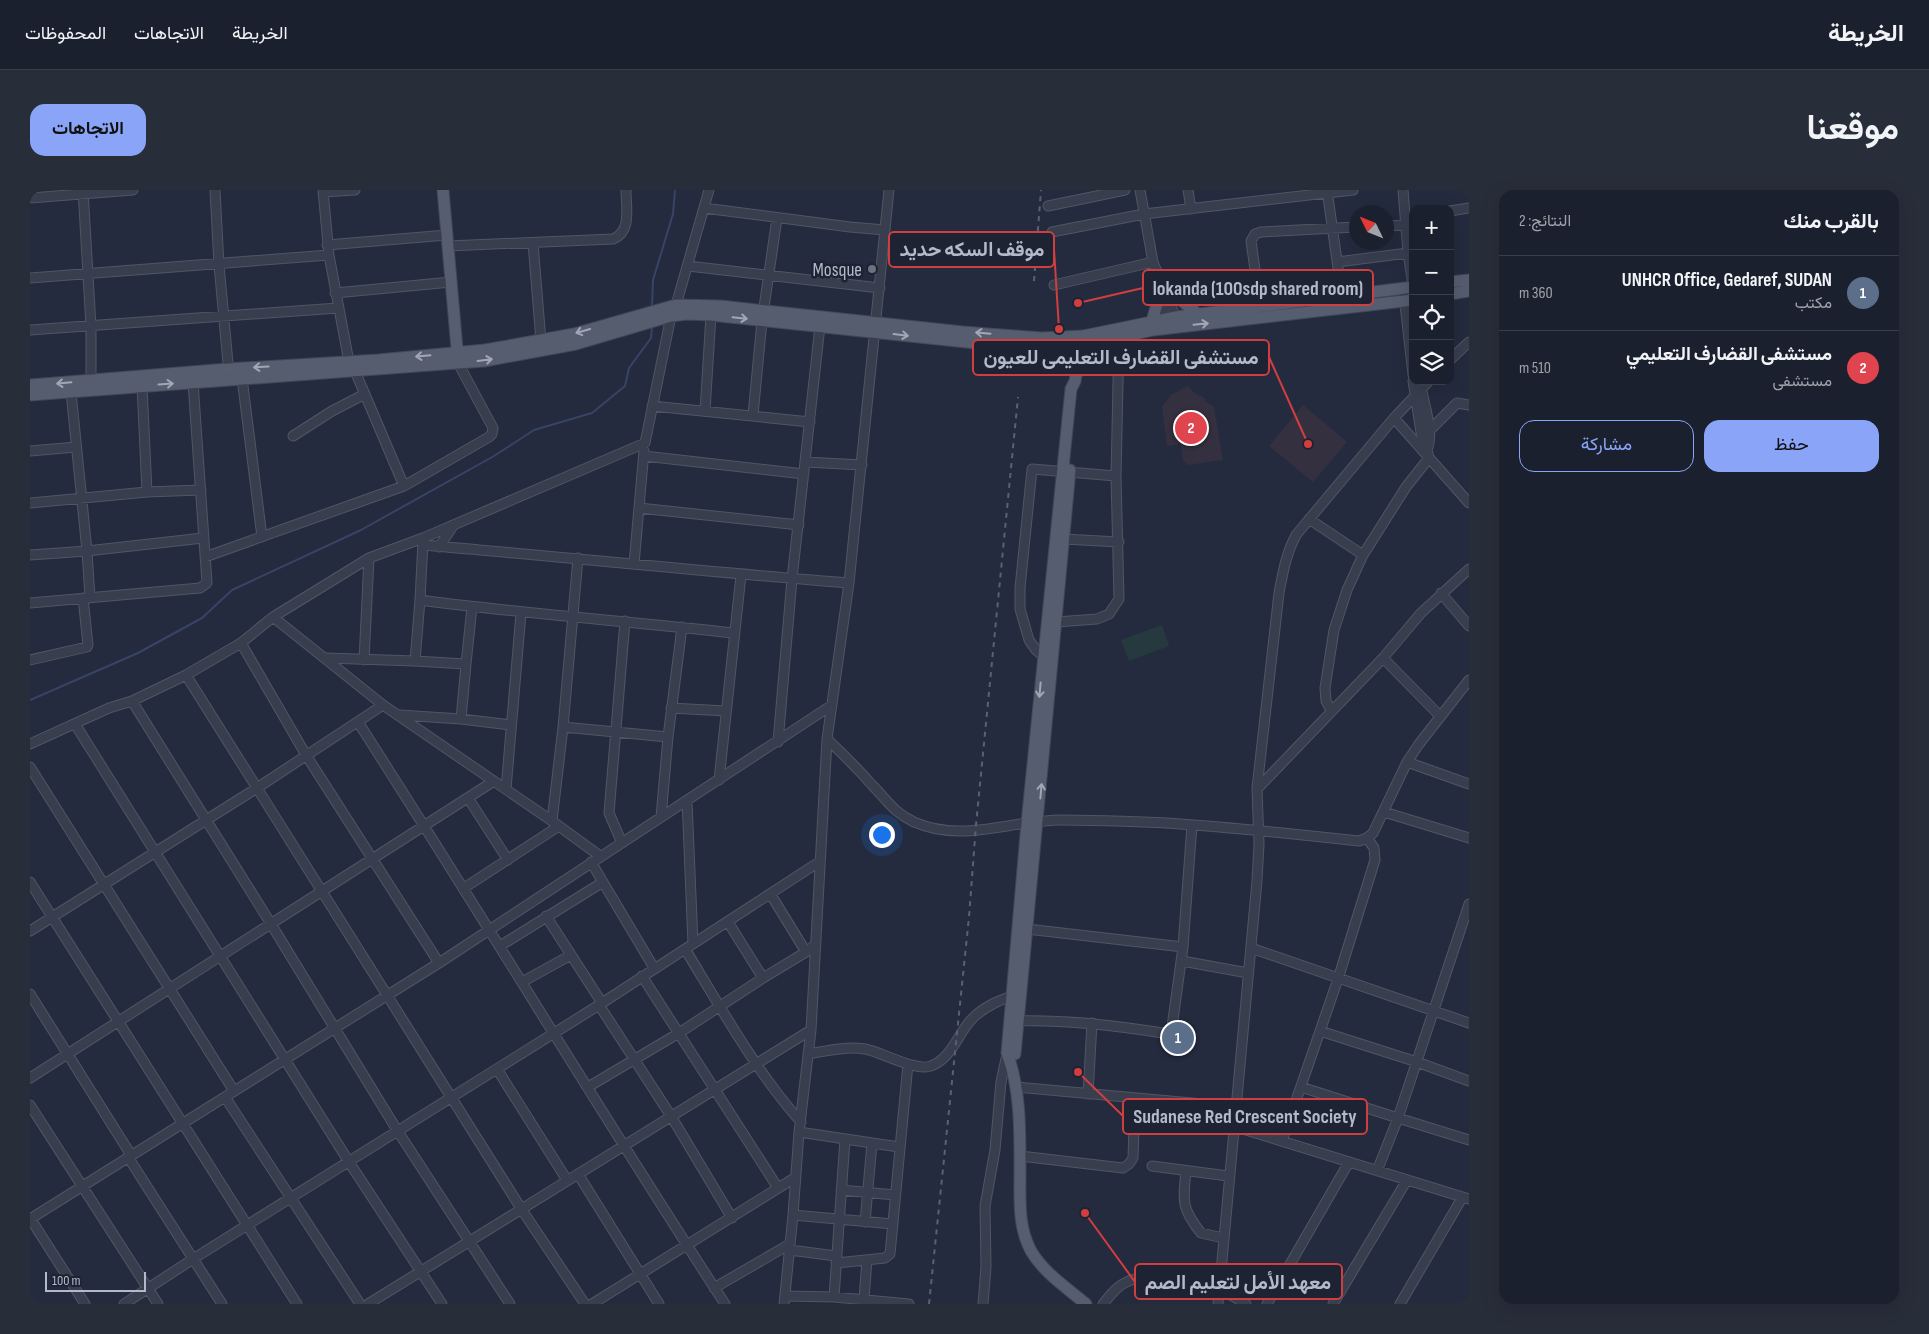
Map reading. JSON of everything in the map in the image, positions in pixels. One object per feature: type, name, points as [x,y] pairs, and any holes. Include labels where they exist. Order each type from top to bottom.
[{"type":"main road","points":[[443,190],[458,358]]},
{"type":"main road","points":[[1454,282],[1469,280]]},
{"type":"main road","points":[[1152,321],[1162,287],[1199,315]]},
{"type":"main road","points":[[1082,340],[1119,337],[1199,315],[1261,313],[1342,296],[1409,287]]},
{"type":"main road","points":[[1454,293],[1469,291]]},
{"type":"main road","points":[[458,358],[574,334],[630,317],[667,312],[763,316],[1003,340],[1046,348],[1152,321],[1172,323],[1409,300]]},
{"type":"main road","points":[[30,395],[193,382],[228,374],[242,378],[352,367],[533,353],[576,344],[657,320],[676,305],[699,304],[820,326],[876,327]]},
{"type":"main road","points":[[1048,659],[1056,622],[1063,539],[1071,389],[1075,381],[1082,340]]},
{"type":"main road","points":[[30,385],[92,380],[352,367]]},
{"type":"main road","points":[[1016,995],[1027,929],[1033,822],[1066,472]]},
{"type":"main road","points":[[1012,1066],[1019,929],[1033,822]]},
{"type":"main road","points":[[1014,1021],[1007,1052],[1016,1087],[1020,1156],[1020,1216],[1024,1237],[1032,1253],[1046,1269],[1086,1304]]},
{"type":"street","points":[[30,198],[83,192],[133,190]]},
{"type":"street","points":[[215,190],[228,374]]},
{"type":"street","points":[[355,190],[323,191],[328,255],[352,367],[404,486]]},
{"type":"street","points":[[327,245],[448,241],[533,243],[613,239],[620,236],[626,226],[626,190]]},
{"type":"street","points":[[676,305],[709,190]]},
{"type":"street","points":[[889,190],[849,583],[827,739],[811,1030],[799,1132],[794,1216],[785,1300],[834,1297],[849,1301],[864,1299],[909,1304]]},
{"type":"street","points":[[1048,206],[1125,190]]},
{"type":"street","points":[[1140,190],[1153,262],[1172,323]]},
{"type":"street","points":[[1188,190],[1191,209]]},
{"type":"street","points":[[1052,232],[1144,214],[1353,190]]},
{"type":"street","points":[[1403,190],[1408,219],[1409,270]]},
{"type":"street","points":[[83,192],[91,326],[92,380]]},
{"type":"street","points":[[1327,192],[1342,296]]},
{"type":"street","points":[[704,208],[885,230]]},
{"type":"street","points":[[1454,210],[1469,208]]},
{"type":"street","points":[[752,415],[768,275],[777,218]]},
{"type":"street","points":[[1394,223],[1408,219]]},
{"type":"street","points":[[1261,313],[1251,241],[1255,234],[1261,232],[1349,227]]},
{"type":"street","points":[[533,243],[541,341]]},
{"type":"street","points":[[1337,262],[1408,253]]},
{"type":"street","points":[[30,278],[219,265],[328,255]]},
{"type":"street","points":[[1054,285],[1153,262]]},
{"type":"street","points":[[688,266],[880,288]]},
{"type":"street","points":[[336,293],[451,282]]},
{"type":"street","points":[[30,330],[338,308]]},
{"type":"street","points":[[634,564],[645,443],[667,312]]},
{"type":"street","points":[[705,411],[712,315]]},
{"type":"street","points":[[778,742],[792,579],[820,326]]},
{"type":"street","points":[[1056,622],[1097,618],[1109,614],[1119,599],[1116,476],[1119,337]]},
{"type":"street","points":[[1454,356],[1469,342]]},
{"type":"street","points":[[205,557],[404,486],[492,434],[493,428],[458,358]]},
{"type":"street","points":[[242,378],[262,537]]},
{"type":"street","points":[[30,603],[203,588],[207,583],[193,382]]},
{"type":"street","points":[[142,386],[147,492]]},
{"type":"street","points":[[1218,1304],[1228,1176],[1258,872],[1257,788],[1279,593],[1285,562],[1288,550],[1296,535],[1419,388]]},
{"type":"street","points":[[1331,710],[1325,696],[1334,630],[1347,590],[1363,555],[1428,454],[1430,432],[1419,388]]},
{"type":"street","points":[[1419,388],[1423,445],[1428,454]]},
{"type":"street","points":[[30,660],[87,647],[88,645],[87,551],[71,392]]},
{"type":"street","points":[[293,436],[332,411],[365,394]]},
{"type":"street","points":[[1430,432],[1457,403],[1469,405]]},
{"type":"street","points":[[652,406],[810,422]]},
{"type":"street","points":[[1394,418],[1428,454],[1469,503]]},
{"type":"street","points":[[30,744],[110,708],[132,701],[186,675],[241,643],[273,617],[369,558],[423,542],[453,526],[645,443]]},
{"type":"street","points":[[30,452],[76,447]]},
{"type":"street","points":[[644,456],[804,474]]},
{"type":"street","points":[[806,462],[862,466]]},
{"type":"street","points":[[1048,659],[1028,640],[1020,609],[1020,588],[1033,468],[1116,476]]},
{"type":"street","points":[[30,503],[147,492],[201,490]]},
{"type":"street","points":[[639,508],[798,525]]},
{"type":"street","points":[[1309,519],[1363,555]]},
{"type":"street","points":[[439,547],[453,526]]},
{"type":"street","points":[[30,555],[87,551],[204,538]]},
{"type":"street","points":[[1063,539],[1119,542]]},
{"type":"street","points":[[423,542],[439,547],[849,583]]},
{"type":"street","points":[[415,661],[423,542]]},
{"type":"street","points":[[364,660],[369,558]]},
{"type":"street","points":[[464,888],[508,860],[556,823],[578,558]]},
{"type":"street","points":[[1257,788],[1383,658],[1421,613],[1469,569]]},
{"type":"street","points":[[719,780],[733,633],[741,575]]},
{"type":"street","points":[[1441,593],[1469,626]]},
{"type":"street","points":[[420,600],[521,613],[625,621],[733,633]]},
{"type":"street","points":[[461,719],[472,607]]},
{"type":"street","points":[[506,789],[521,613]]},
{"type":"street","points":[[273,617],[383,705],[556,823],[600,856]]},
{"type":"street","points":[[622,843],[608,813],[625,621]]},
{"type":"street","points":[[661,817],[671,708],[682,627]]},
{"type":"street","points":[[241,643],[306,755],[439,963]]},
{"type":"street","points":[[326,658],[466,664]]},
{"type":"street","points":[[1383,658],[1440,716]]},
{"type":"street","points":[[186,675],[522,1210],[585,1304]]},
{"type":"street","points":[[827,739],[872,784],[894,811],[929,828],[949,832],[975,832],[1033,822],[1063,820],[1192,825],[1359,841],[1367,838],[1373,832],[1407,762],[1418,744],[1468,685]]},
{"type":"street","points":[[132,701],[397,1130],[510,1304]]},
{"type":"street","points":[[30,931],[383,705]]},
{"type":"street","points":[[85,1304],[30,1218],[439,963],[832,706]]},
{"type":"street","points":[[671,708],[726,711]]},
{"type":"street","points":[[398,715],[461,719],[511,725]]},
{"type":"street","points":[[358,722],[725,1304]]},
{"type":"street","points":[[75,724],[349,1162],[442,1304]]},
{"type":"street","points":[[564,727],[668,737]]},
{"type":"street","points":[[1407,762],[1469,784]]},
{"type":"street","points":[[30,767],[234,1091]]},
{"type":"street","points":[[30,1078],[373,858],[425,827],[494,781]]},
{"type":"street","points":[[468,798],[508,860]]},
{"type":"street","points":[[687,800],[689,947],[720,1006],[785,1104],[801,1122]]},
{"type":"street","points":[[1384,812],[1469,838]]},
{"type":"street","points":[[1014,1021],[1092,1023],[1163,1033],[1169,1032],[1172,1027],[1182,961],[1192,825]]},
{"type":"street","points":[[1282,1141],[1338,979],[1375,860],[1374,848],[1367,838]]},
{"type":"street","points":[[591,862],[654,968]]},
{"type":"street","points":[[124,1304],[397,1130],[601,1004],[819,862]]},
{"type":"street","points":[[30,882],[297,1304]]},
{"type":"street","points":[[500,946],[603,882]]},
{"type":"street","points":[[771,895],[806,952]]},
{"type":"street","points":[[1377,1171],[1398,1118],[1469,904]]},
{"type":"street","points":[[546,916],[671,1116],[732,1218]]},
{"type":"street","points":[[728,922],[763,978]]},
{"type":"street","points":[[1027,929],[1183,947]]},
{"type":"street","points":[[588,1087],[679,1034],[806,952],[815,944]]},
{"type":"street","points":[[1251,948],[1469,1024]]},
{"type":"street","points":[[522,982],[571,955]]},
{"type":"street","points":[[1182,961],[1248,973]]},
{"type":"street","points":[[642,976],[778,1188]]},
{"type":"street","points":[[30,994],[222,1304]]},
{"type":"street","points":[[808,1054],[838,1049],[865,1049],[908,1064],[930,1067],[940,1062],[970,1021],[980,1011],[992,1004],[1016,995]]},
{"type":"street","points":[[1088,1094],[1092,1023]]},
{"type":"street","points":[[368,1304],[811,1030]]},
{"type":"street","points":[[1320,1031],[1469,1081]]},
{"type":"street","points":[[983,1304],[986,1267],[984,1206],[995,1150],[1007,1052]]},
{"type":"street","points":[[714,1288],[790,1247],[836,1259],[867,1260],[889,1256],[908,1064]]},
{"type":"street","points":[[497,1069],[567,1180]]},
{"type":"street","points":[[1301,1086],[1469,1140]]},
{"type":"street","points":[[1016,1087],[1236,1107]]},
{"type":"street","points":[[225,1097],[360,1304]]},
{"type":"street","points":[[1020,1156],[1124,1168],[1133,1158],[1135,1098]]},
{"type":"street","points":[[30,1104],[158,1304]]},
{"type":"street","points":[[1233,1126],[1466,1198],[1400,1304]]},
{"type":"street","points":[[799,1132],[899,1147]]},
{"type":"street","points":[[834,1297],[845,1139]]},
{"type":"street","points":[[865,1222],[872,1143]]},
{"type":"street","points":[[1267,1304],[1349,1162]]},
{"type":"street","points":[[1152,1166],[1228,1176]]},
{"type":"street","points":[[1186,1170],[1183,1200],[1187,1214],[1201,1233],[1223,1238]]},
{"type":"street","points":[[578,1174],[659,1304]]},
{"type":"street","points":[[592,1304],[796,1177]]},
{"type":"street","points":[[1333,1304],[1406,1180]]},
{"type":"street","points":[[841,1190],[895,1195]]},
{"type":"street","points":[[794,1216],[893,1224]]},
{"type":"street","points":[[864,1299],[867,1260]]},
{"type":"street","points":[[1103,1304],[1116,1287],[1124,1281],[1134,1279],[1219,1288],[1246,1304]]},
{"type":"shaded area","points":[[1188,386],[1193,392],[1205,398],[1205,401],[1214,407],[1223,460],[1188,465],[1183,460],[1181,444],[1167,446],[1162,407],[1171,395]]},
{"type":"shaded area","points":[[1303,405],[1347,442],[1313,482],[1269,446]]},
{"type":"shaded area","points":[[1162,625],[1169,646],[1129,661],[1121,640]]},
{"type":"waterway","points":[[652,307],[653,280],[673,214],[675,190]]},
{"type":"waterway","points":[[30,700],[138,653],[202,618],[232,590],[361,530],[494,456],[534,430],[592,413],[625,386],[629,368],[651,338],[652,327]]},
{"type":"railway","points":[[1034,281],[1041,190]]},
{"type":"railway","points":[[929,1304],[969,917],[976,825],[1018,397]]},
{"type":"place","name":"Mosque","points":[[872,269]]},
{"type":"place","name":"lokanda (100sdp shared room)","points":[[1078,303]]},
{"type":"place","name":"موقف السكه حديد","points":[[1059,329]]},
{"type":"place","name":"مستشفى القضارف التعليمي","points":[[1191,428]]},
{"type":"place","name":"مستشفى القضارف التعليمى للعيون","points":[[1308,444]]},
{"type":"place","name":"UNHCR Office, Gedaref, SUDAN","points":[[1178,1038]]},
{"type":"place","name":"Sudanese Red Crescent Society","points":[[1078,1072]]},
{"type":"place","name":"معهد الأمل لتعليم الصم","points":[[1085,1213]]}]
